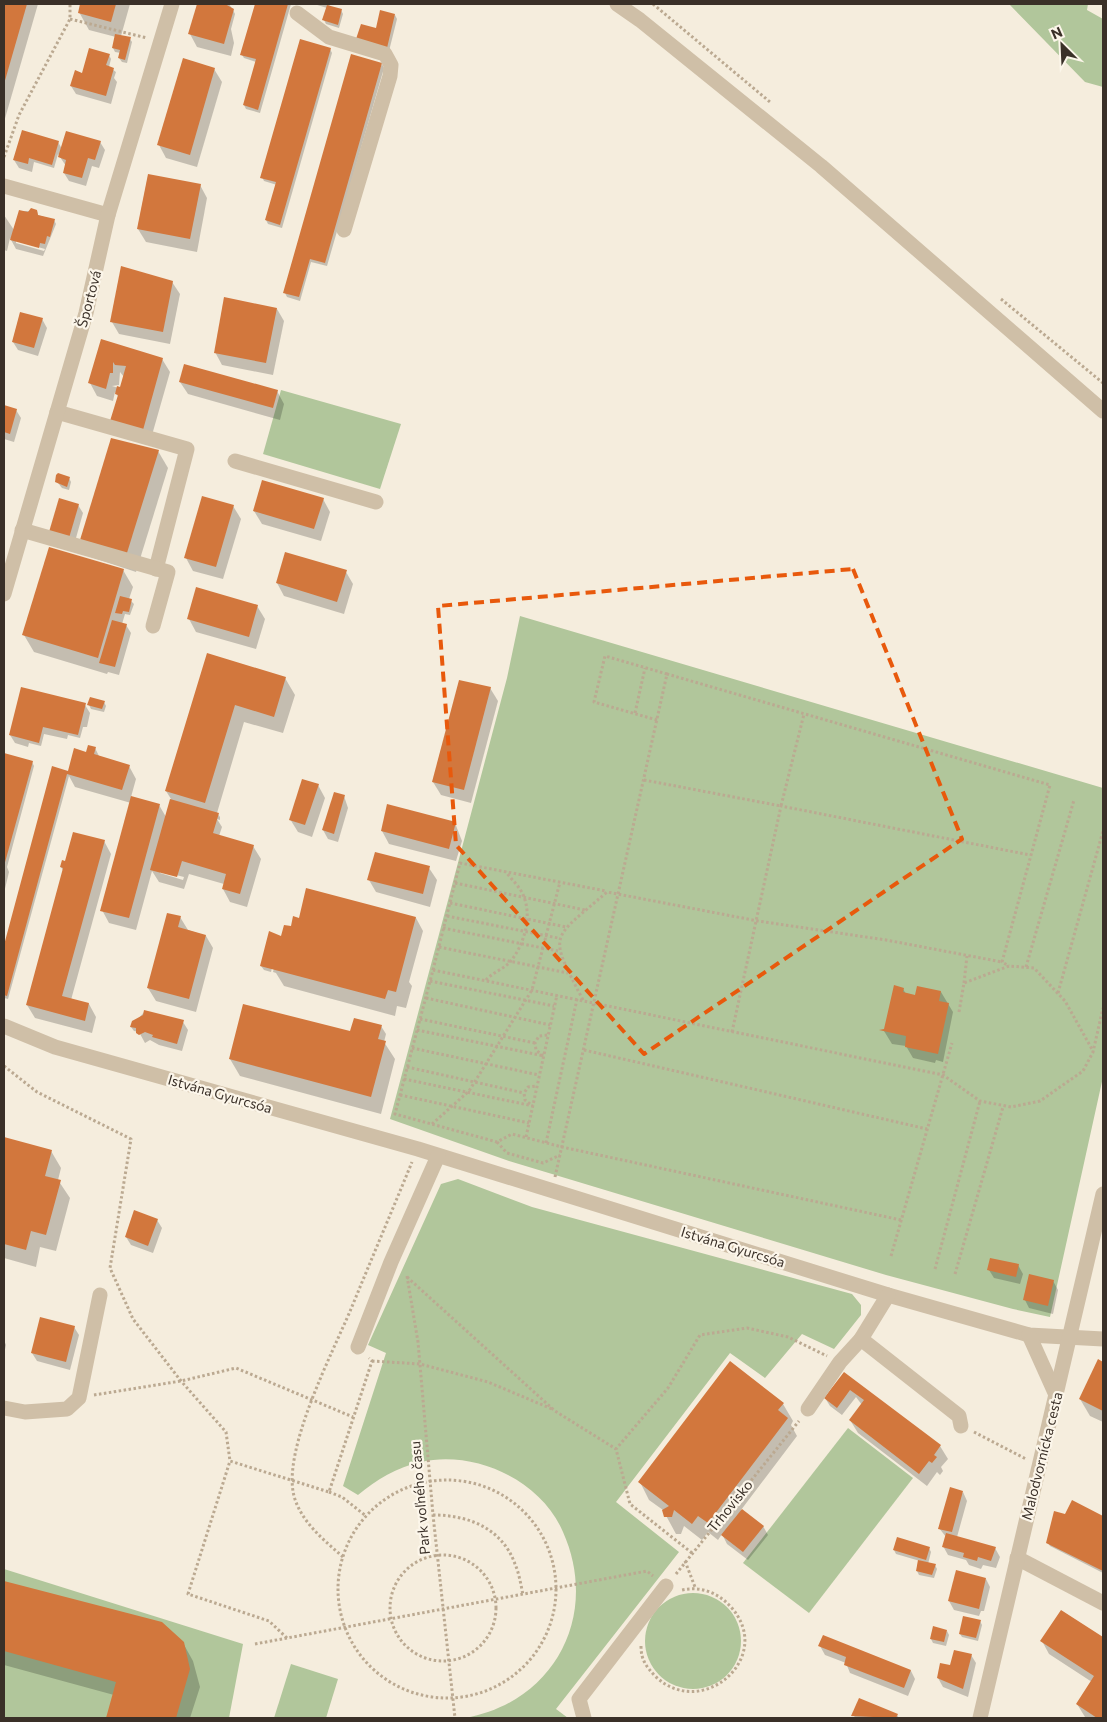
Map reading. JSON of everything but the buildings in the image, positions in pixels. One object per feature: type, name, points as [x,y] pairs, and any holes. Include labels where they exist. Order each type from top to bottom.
[{"type":"street","name":"Športová","points":[[4,594],[86,313],[108,215],[172,4]]},
{"type":"street","points":[[617,4],[640,20],[821,166],[1103,411]]},
{"type":"street","points":[[297,13],[329,37],[385,54],[391,65],[390,76],[344,230]]},
{"type":"street","points":[[4,186],[108,215]]},
{"type":"street","points":[[57,412],[187,449],[156,568]]},
{"type":"street","points":[[235,460],[376,502]]},
{"type":"street","points":[[22,530],[168,572],[153,626]]},
{"type":"street","name":"Istvána Gyurcsóa","points":[[4,1026],[55,1047],[438,1156],[888,1295],[1029,1334],[1103,1339]]},
{"type":"street","points":[[358,1347],[391,1262],[438,1156]]},
{"type":"street","name":"Malodvornícka cesta","points":[[980,1718],[1071,1337],[1103,1194]]},
{"type":"street","points":[[4,1408],[24,1412],[68,1409],[79,1398],[100,1295]]},
{"type":"street","points":[[808,1409],[840,1362],[861,1339],[888,1295]]},
{"type":"street","points":[[1029,1334],[1056,1395]]},
{"type":"street","points":[[861,1339],[959,1416],[961,1426]]},
{"type":"street","points":[[1017,1558],[1103,1603]]},
{"type":"street","points":[[584,1718],[579,1699],[666,1586]]},
{"type":"path","points":[[4,157],[19,114],[70,18],[70,4]]},
{"type":"path","points":[[70,18],[161,42]]},
{"type":"path","points":[[657,720],[594,702],[605,656],[1050,785],[1002,962]]},
{"type":"path","points":[[635,714],[646,668]]},
{"type":"path","points":[[553,1182],[667,674]]},
{"type":"path","points":[[732,1032],[758,921],[781,806],[804,714]]},
{"type":"path","points":[[644,780],[1030,855]]},
{"type":"path","points":[[1026,967],[1074,800]]},
{"type":"path","points":[[1058,993],[1103,831]]},
{"type":"path","points":[[560,1154],[543,1163],[507,1153],[497,1142],[395,1114],[460,863],[758,921],[886,940],[1002,962],[1009,966]]},
{"type":"path","points":[[486,980],[510,961],[521,944],[525,932],[527,919],[524,897],[506,872]]},
{"type":"path","points":[[432,1124],[467,1092],[475,1082],[532,990],[560,882]]},
{"type":"path","points":[[455,883],[585,910]]},
{"type":"path","points":[[584,1000],[558,951],[558,938],[566,927],[607,892]]},
{"type":"path","points":[[450,903],[566,927]]},
{"type":"path","points":[[447,916],[558,938]]},
{"type":"path","points":[[443,928],[558,951]]},
{"type":"path","points":[[439,948],[569,973]]},
{"type":"path","points":[[959,1012],[967,956]]},
{"type":"path","points":[[964,983],[1009,966],[1034,968],[1065,1001],[1093,1052]]},
{"type":"path","points":[[433,970],[943,1075],[980,1101],[1003,1107],[1040,1101],[1083,1071],[1093,1052],[1103,1008]]},
{"type":"path","points":[[430,981],[554,1006]]},
{"type":"path","points":[[526,1137],[557,995]]},
{"type":"path","points":[[426,998],[550,1025]]},
{"type":"path","points":[[546,1143],[577,999]]},
{"type":"path","points":[[420,1019],[535,1043]]},
{"type":"path","points":[[417,1030],[544,1056]]},
{"type":"path","points":[[544,1056],[536,1050],[535,1043],[539,1036],[548,1035]]},
{"type":"path","points":[[891,1256],[952,1043]]},
{"type":"path","points":[[412,1048],[539,1075]]},
{"type":"path","points":[[584,1050],[927,1129]]},
{"type":"path","points":[[4,1066],[37,1092],[131,1139],[110,1268],[133,1319],[181,1381],[226,1432],[230,1460],[188,1594],[269,1621],[288,1638]]},
{"type":"path","points":[[407,1067],[524,1093]]},
{"type":"path","points":[[404,1079],[533,1106]]},
{"type":"path","points":[[533,1106],[525,1100],[524,1093],[528,1087],[537,1086]]},
{"type":"path","points":[[400,1095],[529,1123]]},
{"type":"path","points":[[935,1269],[980,1101]]},
{"type":"path","points":[[955,1274],[1003,1107]]},
{"type":"path","points":[[497,1142],[512,1134],[562,1147],[901,1220]]},
{"type":"path","points":[[344,1557],[318,1534],[302,1515],[294,1497],[292,1480],[296,1450],[313,1400],[414,1157]]},
{"type":"path","name":"Park voľného času","points":[[455,1718],[442,1610],[420,1364],[407,1276],[555,1410]]},
{"type":"path","points":[[616,1449],[668,1388],[700,1335],[747,1328],[788,1338],[840,1362]]},
{"type":"path","points":[[358,1347],[372,1361],[420,1364],[488,1382],[555,1410],[616,1449],[630,1504],[692,1553]]},
{"type":"path","points":[[329,1492],[372,1361]]},
{"type":"path","points":[[79,1398],[181,1381],[236,1368],[353,1417]]},
{"type":"path","name":"Trhovisko","points":[[666,1586],[808,1409]]},
{"type":"path","points":[[961,1426],[1027,1460]]},
{"type":"path","points":[[230,1460],[342,1497],[366,1516]]},
{"type":"path","points":[[435,1480],[470,1482],[502,1494],[530,1516],[548,1546],[557,1580],[554,1614],[541,1646],[518,1673],[488,1691],[454,1699],[417,1695],[383,1678],[356,1652],[341,1618],[338,1580],[347,1544],[366,1516],[399,1491],[435,1480]]},
{"type":"path","points":[[433,1515],[452,1515],[474,1520],[490,1531],[505,1545],[515,1563],[523,1595]]},
{"type":"path","points":[[437,1555],[458,1556],[474,1564],[487,1577],[495,1600],[496,1612],[492,1630],[482,1645],[467,1656],[449,1661],[432,1661],[416,1655],[403,1644],[394,1630],[391,1620],[390,1597],[396,1581],[407,1568],[422,1559],[437,1555]]},
{"type":"path","points":[[685,1562],[695,1587]]},
{"type":"path","points":[[255,1644],[647,1571],[674,1592],[695,1587],[721,1596],[738,1614],[746,1636],[742,1659],[730,1676],[709,1692],[684,1693],[664,1685],[648,1668],[641,1657],[641,1618]]},
{"type":"highlighted area","points":[[853,569],[962,839],[644,1054],[456,845],[438,606]]},
{"type":"green space","points":[[1009,4],[1088,4],[1087,10],[1103,19],[1103,87],[1085,82]]},
{"type":"green space","points":[[281,390],[401,424],[380,489],[263,454]]},
{"type":"green space","points":[[520,616],[1103,788],[1103,1077],[1050,1317],[886,1275],[509,1161],[390,1119],[507,678]]},
{"type":"green space","points":[[458,1179],[532,1207],[852,1294],[861,1305],[861,1315],[834,1349],[802,1334],[765,1378],[730,1353],[616,1502],[679,1552],[556,1709],[568,1718],[465,1718],[497,1709],[523,1694],[545,1674],[562,1650],[572,1623],[576,1594],[573,1563],[563,1532],[553,1514],[539,1497],[523,1484],[504,1473],[484,1465],[442,1459],[404,1467],[372,1484],[358,1495],[343,1486],[386,1353],[368,1345],[441,1184]]},
{"type":"green space","points":[[848,1428],[913,1478],[809,1613],[743,1563]]},
{"type":"green space","points":[[4,1569],[243,1644],[229,1718],[4,1718]]},
{"type":"green space","points":[[693,1593],[711,1597],[727,1607],[737,1623],[741,1641],[737,1659],[727,1675],[711,1685],[693,1689],[675,1685],[659,1675],[649,1659],[645,1641],[649,1623],[659,1607],[675,1597]]},
{"type":"green space","points":[[291,1664],[338,1679],[326,1718],[274,1718]]}]
